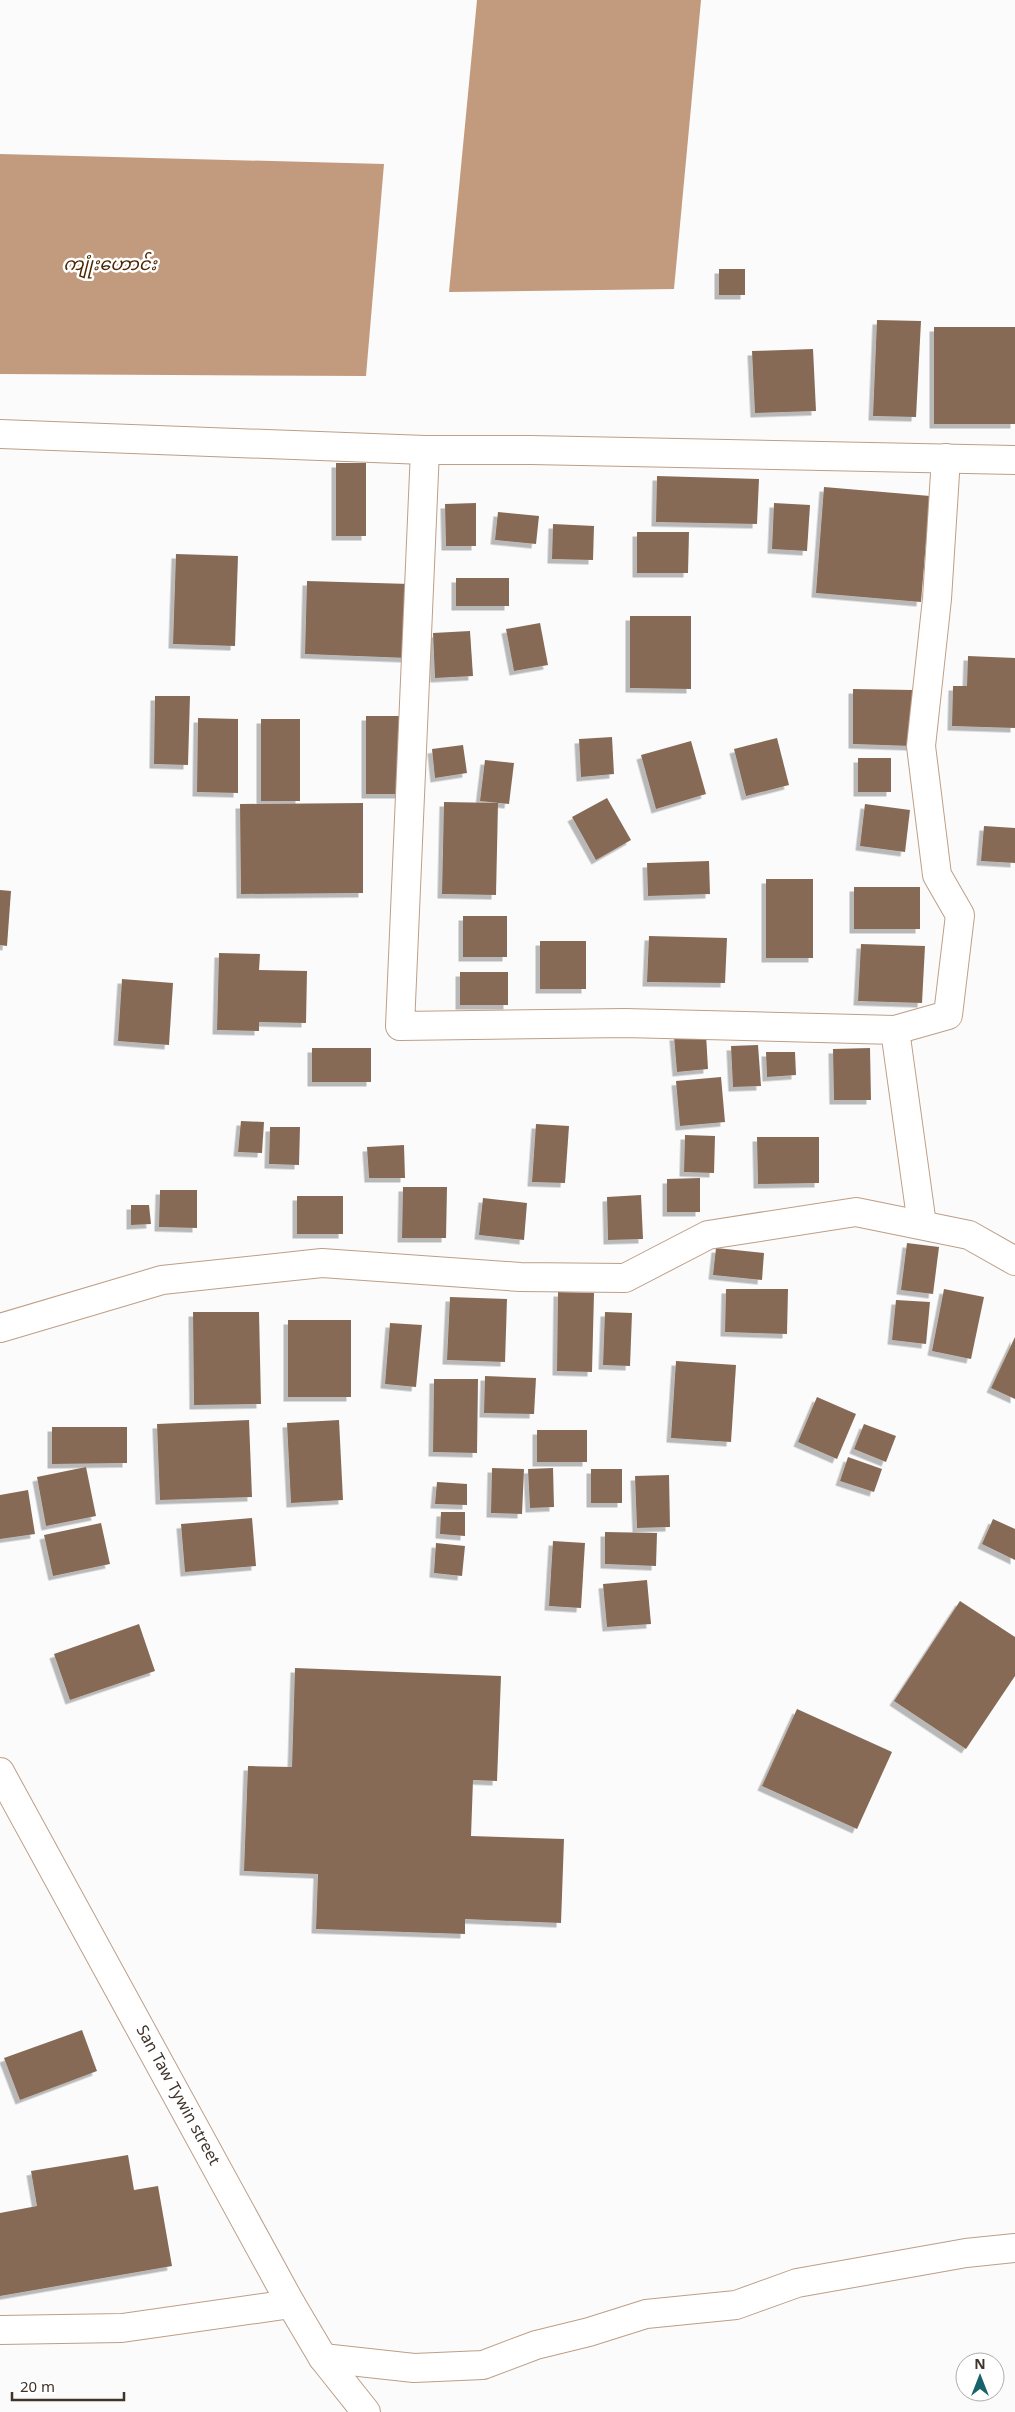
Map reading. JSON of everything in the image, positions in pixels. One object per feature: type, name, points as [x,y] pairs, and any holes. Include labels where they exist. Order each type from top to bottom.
[{"type":"street","points":[[0,434],[424,450],[1015,460]]},
{"type":"street","points":[[424,450],[400,1026],[624,1023],[895,1030],[948,1015],[960,914],[937,874],[921,746],[937,599],[946,458]]},
{"type":"street","points":[[895,1030],[922,1225]]},
{"type":"street","points":[[0,1328],[162,1280],[322,1264],[520,1277],[624,1278],[708,1235],[856,1212],[969,1235],[1015,1261]]},
{"type":"street","name":"San Taw Tywin street","points":[[0,1772],[291,2304],[323,2358],[366,2412]]},
{"type":"street","points":[[323,2358],[414,2368],[483,2365],[536,2345],[589,2332],[646,2314],[736,2305],[797,2283],[966,2253],[1015,2248]]},
{"type":"street","points":[[0,2330],[122,2328],[291,2304]]},
{"type":"water","points":[[477,0],[701,0],[674,289],[449,292]]},
{"type":"water","name":"ကျုံးဟောင်း","points":[[0,154],[384,164],[366,376],[0,374]]},
{"type":"building","points":[[719,269],[745,269],[745,295],[719,295]]},
{"type":"building","points":[[877,320],[921,321],[916,417],[873,416]]},
{"type":"building","points":[[934,327],[1015,327],[1015,424],[934,424]]},
{"type":"building","points":[[813,349],[816,411],[755,413],[752,351]]},
{"type":"building","points":[[336,463],[366,463],[366,536],[336,536]]},
{"type":"building","points":[[657,476],[759,479],[757,524],[656,522]]},
{"type":"building","points":[[824,487],[930,496],[921,602],[816,593]]},
{"type":"building","points":[[476,503],[476,546],[446,546],[445,504]]},
{"type":"building","points":[[774,503],[810,505],[807,551],[772,549]]},
{"type":"building","points":[[498,512],[539,516],[536,544],[495,540]]},
{"type":"building","points":[[553,524],[594,526],[593,560],[552,559]]},
{"type":"building","points":[[637,532],[689,532],[688,573],[637,573]]},
{"type":"building","points":[[176,554],[238,556],[235,646],[173,644]]},
{"type":"building","points":[[456,578],[509,578],[509,606],[456,606]]},
{"type":"building","points":[[307,581],[410,584],[408,658],[305,654]]},
{"type":"building","points":[[630,616],[691,616],[691,689],[630,688]]},
{"type":"building","points":[[540,623],[548,665],[514,671],[506,629]]},
{"type":"building","points":[[470,631],[473,676],[435,678],[433,633]]},
{"type":"building","points":[[968,656],[1015,658],[1015,728],[952,726],[953,686],[967,686]]},
{"type":"building","points":[[853,689],[913,690],[912,746],[853,744]]},
{"type":"building","points":[[155,696],[190,696],[188,765],[154,764]]},
{"type":"building","points":[[366,716],[401,716],[401,794],[366,794]]},
{"type":"building","points":[[198,718],[238,719],[238,793],[197,792]]},
{"type":"building","points":[[261,719],[300,719],[300,801],[261,801]]},
{"type":"building","points":[[612,737],[614,774],[581,777],[579,739]]},
{"type":"building","points":[[777,738],[789,785],[746,796],[734,749]]},
{"type":"building","points":[[691,741],[706,794],[656,809],[641,755]]},
{"type":"building","points":[[463,745],[467,773],[435,778],[432,749]]},
{"type":"building","points":[[858,758],[891,758],[891,792],[858,792]]},
{"type":"building","points":[[485,760],[514,763],[509,804],[480,801]]},
{"type":"building","points":[[607,798],[631,840],[596,860],[572,817]]},
{"type":"building","points":[[444,802],[498,803],[496,895],[442,894]]},
{"type":"building","points":[[363,803],[363,893],[241,894],[240,804]]},
{"type":"building","points":[[865,804],[910,810],[905,852],[860,846]]},
{"type":"building","points":[[984,826],[1015,828],[1015,863],[981,861]]},
{"type":"building","points":[[709,861],[710,894],[648,896],[647,863]]},
{"type":"building","points":[[766,879],[813,879],[813,958],[766,958]]},
{"type":"building","points":[[854,887],[920,887],[920,929],[854,929]]},
{"type":"building","points":[[0,890],[11,891],[7,946],[0,945]]},
{"type":"building","points":[[463,916],[507,916],[507,957],[463,957]]},
{"type":"building","points":[[649,936],[727,938],[725,983],[647,982]]},
{"type":"building","points":[[540,941],[586,941],[586,989],[540,989]]},
{"type":"building","points":[[861,944],[925,946],[922,1003],[858,1001]]},
{"type":"building","points":[[219,953],[260,954],[259,970],[307,971],[306,1023],[259,1022],[259,1031],[217,1030]]},
{"type":"building","points":[[460,972],[508,972],[508,1005],[460,1005]]},
{"type":"building","points":[[122,979],[173,983],[169,1045],[118,1041]]},
{"type":"building","points":[[706,1034],[708,1069],[677,1072],[674,1036]]},
{"type":"building","points":[[758,1045],[761,1086],[733,1087],[731,1046]]},
{"type":"building","points":[[312,1048],[371,1048],[371,1082],[312,1082]]},
{"type":"building","points":[[870,1048],[871,1100],[834,1100],[833,1049]]},
{"type":"building","points":[[766,1052],[795,1052],[796,1075],[767,1077]]},
{"type":"building","points":[[721,1077],[725,1122],[680,1126],[676,1081]]},
{"type":"building","points":[[241,1121],[264,1122],[262,1153],[238,1152]]},
{"type":"building","points":[[536,1124],[569,1126],[565,1183],[532,1182]]},
{"type":"building","points":[[270,1127],[300,1127],[299,1165],[269,1164]]},
{"type":"building","points":[[685,1135],[715,1136],[714,1173],[684,1172]]},
{"type":"building","points":[[757,1137],[819,1137],[819,1183],[758,1184]]},
{"type":"building","points":[[404,1145],[405,1178],[369,1178],[367,1147]]},
{"type":"building","points":[[700,1178],[700,1212],[667,1212],[667,1179]]},
{"type":"building","points":[[403,1187],[447,1187],[446,1238],[402,1238]]},
{"type":"building","points":[[160,1190],[197,1190],[197,1228],[159,1227]]},
{"type":"building","points":[[641,1195],[643,1239],[608,1240],[607,1197]]},
{"type":"building","points":[[297,1196],[343,1196],[343,1234],[297,1234]]},
{"type":"building","points":[[483,1198],[527,1203],[524,1240],[479,1235]]},
{"type":"building","points":[[131,1205],[149,1205],[151,1224],[131,1225]]},
{"type":"building","points":[[907,1243],[939,1247],[933,1294],[901,1290]]},
{"type":"building","points":[[716,1248],[764,1253],[762,1280],[713,1275]]},
{"type":"building","points":[[726,1289],[788,1289],[787,1334],[725,1332]]},
{"type":"building","points":[[944,1289],[984,1297],[971,1359],[932,1351]]},
{"type":"building","points":[[558,1292],[594,1293],[592,1372],[557,1371]]},
{"type":"building","points":[[450,1297],[507,1299],[505,1362],[447,1360]]},
{"type":"building","points":[[896,1300],[930,1302],[926,1344],[892,1340]]},
{"type":"building","points":[[193,1312],[259,1312],[261,1404],[194,1405]]},
{"type":"building","points":[[605,1312],[632,1313],[630,1366],[603,1365]]},
{"type":"building","points":[[288,1320],[351,1320],[351,1397],[288,1397]]},
{"type":"building","points":[[390,1323],[422,1325],[416,1387],[385,1384]]},
{"type":"building","points":[[1015,1337],[1015,1399],[991,1388]]},
{"type":"building","points":[[676,1361],[736,1365],[731,1442],[671,1438]]},
{"type":"building","points":[[485,1376],[536,1378],[534,1414],[484,1413]]},
{"type":"building","points":[[434,1379],[478,1379],[477,1453],[433,1452]]},
{"type":"building","points":[[817,1397],[856,1414],[837,1459],[798,1442]]},
{"type":"building","points":[[249,1420],[252,1497],[160,1500],[157,1424]]},
{"type":"building","points":[[339,1420],[343,1500],[291,1503],[287,1423]]},
{"type":"building","points":[[864,1424],[896,1436],[886,1462],[854,1449]]},
{"type":"building","points":[[52,1427],[127,1427],[127,1463],[52,1464]]},
{"type":"building","points":[[537,1430],[587,1430],[587,1462],[537,1462]]},
{"type":"building","points":[[848,1457],[882,1469],[874,1492],[840,1481]]},
{"type":"building","points":[[86,1467],[96,1516],[46,1526],[37,1477]]},
{"type":"building","points":[[492,1468],[524,1469],[522,1514],[491,1513]]},
{"type":"building","points":[[553,1468],[554,1507],[530,1508],[528,1469]]},
{"type":"building","points":[[591,1469],[622,1469],[622,1503],[591,1503]]},
{"type":"building","points":[[669,1475],[670,1527],[637,1528],[635,1476]]},
{"type":"building","points":[[437,1482],[467,1484],[467,1505],[435,1504]]},
{"type":"building","points":[[28,1490],[35,1534],[0,1539],[0,1495]]},
{"type":"building","points":[[441,1512],[465,1512],[465,1536],[440,1534]]},
{"type":"building","points":[[252,1518],[256,1566],[185,1572],[181,1524]]},
{"type":"building","points":[[993,1519],[1015,1529],[1015,1560],[982,1544]]},
{"type":"building","points":[[101,1523],[110,1564],[53,1576],[44,1535]]},
{"type":"building","points":[[605,1532],[657,1533],[656,1566],[605,1564]]},
{"type":"building","points":[[553,1541],[585,1543],[581,1608],[549,1606]]},
{"type":"building","points":[[436,1543],[465,1546],[462,1576],[434,1573]]},
{"type":"building","points":[[647,1580],[651,1624],[607,1627],[603,1584]]},
{"type":"building","points":[[960,1601],[1015,1637],[1015,1676],[966,1749],[894,1701]]},
{"type":"building","points":[[139,1624],[155,1671],[70,1700],[54,1654]]},
{"type":"building","points":[[295,1668],[501,1676],[497,1781],[473,1780],[471,1836],[564,1839],[561,1923],[465,1919],[465,1934],[316,1929],[318,1874],[244,1871],[248,1766],[292,1767]]},
{"type":"building","points":[[797,1709],[892,1752],[857,1829],[762,1786]]},
{"type":"building","points":[[82,2030],[97,2071],[20,2100],[4,2058]]},
{"type":"building","points":[[128,2155],[134,2190],[158,2186],[172,2266],[0,2296],[0,2213],[37,2206],[31,2171]]}]
